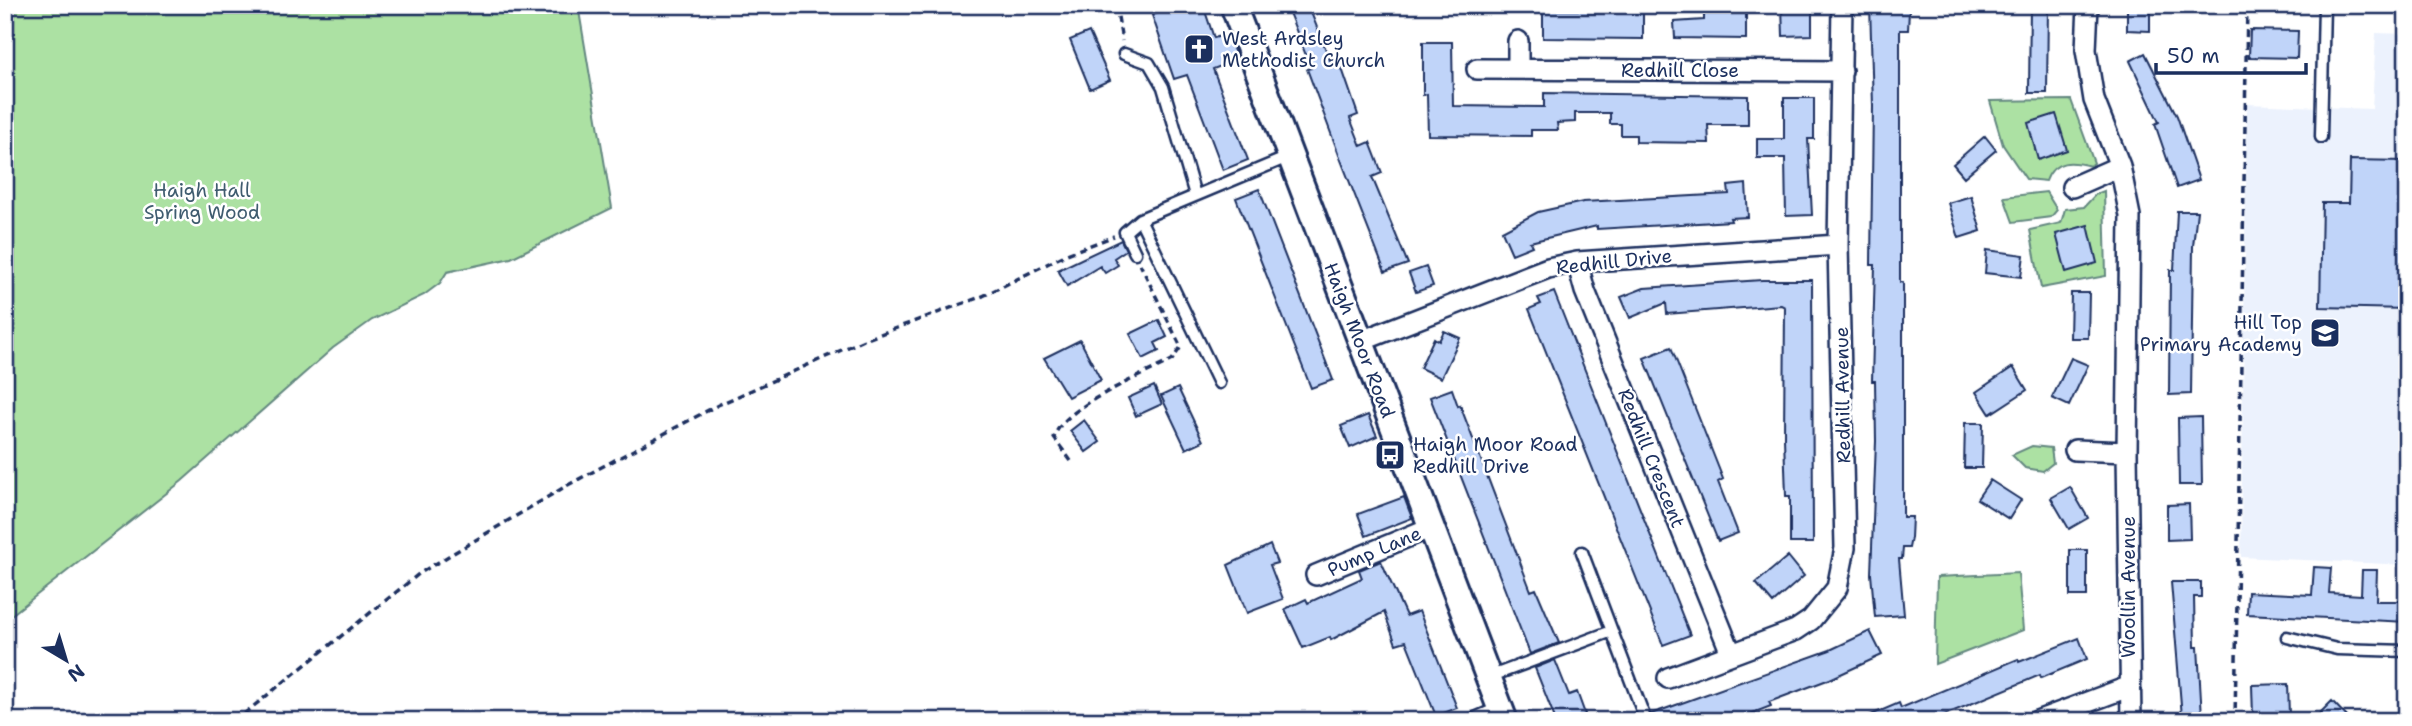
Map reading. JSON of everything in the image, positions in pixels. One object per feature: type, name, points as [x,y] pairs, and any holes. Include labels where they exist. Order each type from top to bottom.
[{"type":"street","name":"Haigh Moor Road","points":[[1233,5],[1288,157],[1503,714]]},
{"type":"street","name":"Redhill Avenue","points":[[1668,678],[1796,630],[1811,620],[1837,588],[1845,524],[1839,244],[1842,5]]},
{"type":"street","name":"Woollin Avenue","points":[[2088,5],[2086,50],[2094,100],[2120,166],[2130,216],[2127,452],[2128,687],[2131,721]]},
{"type":"street","points":[[1518,41],[1518,69]]},
{"type":"street","name":"Redhill Close","points":[[1477,69],[1842,71]]},
{"type":"street","points":[[2072,187],[2120,166]]},
{"type":"street","name":"Redhill Drive","points":[[1361,341],[1548,268],[1577,262],[1839,244]]},
{"type":"street","name":"Redhill Crescent","points":[[1577,262],[1585,291],[1731,653]]},
{"type":"street","points":[[2075,450],[2127,452]]},
{"type":"street","name":"Pump Lane","points":[[1316,575],[1432,527]]},
{"type":"street","points":[[2038,721],[2128,687]]},
{"type":"lane","points":[[2321,137],[2324,5]]},
{"type":"lane","points":[[1124,54],[1149,63],[1163,87],[1195,195]]},
{"type":"lane","points":[[1135,253],[1125,232],[1140,219],[1288,157]]},
{"type":"lane","points":[[1140,219],[1219,383]]},
{"type":"lane","points":[[1582,552],[1646,721]]},
{"type":"lane","points":[[1488,677],[1612,631]]},
{"type":"lane","points":[[2287,637],[2337,649],[2407,651]]},
{"type":"lane","points":[[1468,721],[1503,714]]},
{"type":"path","points":[[1116,5],[1124,54]]},
{"type":"path","points":[[2235,721],[2246,5]]},
{"type":"path","points":[[235,721],[419,573],[568,485],[718,405],[864,340],[983,296],[1067,254],[1125,232]]},
{"type":"path","points":[[1070,461],[1054,438],[1056,429],[1079,408],[1172,360],[1181,347],[1135,253]]},
{"type":"shaded area","name":"Hill Top Primary Academy","points":[[2376,33],[2407,34],[2407,565],[2241,557],[2247,104],[2372,109]]},
{"type":"green space","name":"Haigh Hall Spring Wood","points":[[5,5],[578,5],[612,208],[511,258],[447,272],[440,283],[424,295],[372,320],[333,348],[182,481],[5,620]]},
{"type":"green space","points":[[2071,100],[2094,163],[2090,166],[2064,163],[2049,174],[2046,181],[2026,179],[2003,145],[1990,101]]},
{"type":"green space","points":[[2104,191],[2106,276],[2041,288],[2030,230],[2061,223],[2065,209],[2084,207],[2096,194]]},
{"type":"green space","points":[[2046,192],[2057,210],[2051,217],[2013,222],[2004,197]]},
{"type":"green space","points":[[2032,446],[2051,448],[2053,463],[2043,471],[2025,468],[2012,455]]},
{"type":"green space","points":[[2018,573],[2023,630],[1935,664],[1937,577]]},
{"type":"building","points":[[1181,5],[1203,5],[1214,38],[1228,34],[1237,60],[1213,69],[1248,160],[1223,170],[1187,75],[1174,79],[1152,15]]},
{"type":"building","points":[[1286,5],[1308,5],[1330,60],[1338,57],[1358,115],[1350,118],[1361,146],[1370,142],[1382,173],[1372,177],[1408,264],[1385,272],[1307,69],[1311,68]]},
{"type":"building","points":[[1782,5],[1812,5],[1812,35],[1783,36]]},
{"type":"building","points":[[1870,5],[1900,5],[1900,10],[1909,10],[1908,30],[1900,30],[1900,282],[1903,283],[1903,517],[1912,517],[1911,538],[1909,548],[1903,548],[1902,559],[1899,559],[1904,615],[1875,617],[1871,574],[1876,441],[1875,381],[1872,381],[1875,265],[1871,265],[1873,106]]},
{"type":"building","points":[[2030,5],[2048,5],[2047,93],[2029,93]]},
{"type":"building","points":[[2127,5],[2150,5],[2150,31],[2127,30]]},
{"type":"building","points":[[1543,10],[1643,10],[1643,39],[1543,38]]},
{"type":"building","points":[[1704,11],[1746,11],[1746,39],[1675,38],[1674,22],[1704,20]]},
{"type":"building","points":[[2250,30],[2298,31],[2297,58],[2249,57]]},
{"type":"building","points":[[1089,32],[1110,80],[1090,89],[1070,40]]},
{"type":"building","points":[[1423,42],[1452,42],[1453,106],[1544,107],[1544,93],[1748,96],[1748,125],[1708,125],[1709,143],[1636,142],[1636,135],[1621,135],[1621,124],[1610,124],[1610,113],[1575,113],[1575,122],[1557,123],[1558,130],[1531,130],[1531,136],[1428,135],[1427,94],[1423,95]]},
{"type":"building","points":[[2145,53],[2177,116],[2199,180],[2177,188],[2155,124],[2159,122],[2130,61]]},
{"type":"building","points":[[1784,98],[1814,98],[1814,139],[1808,139],[1812,215],[1786,216],[1785,158],[1757,158],[1757,139],[1784,139]]},
{"type":"building","points":[[2056,114],[2067,150],[2038,160],[2028,123]]},
{"type":"building","points":[[1985,136],[1996,150],[1964,177],[1953,164]]},
{"type":"building","points":[[2350,160],[2407,161],[2407,309],[2320,307],[2322,203],[2349,203]]},
{"type":"building","points":[[1746,184],[1748,217],[1730,218],[1731,221],[1597,229],[1597,226],[1530,242],[1532,246],[1512,254],[1502,231],[1538,212],[1583,202],[1729,194],[1728,186]]},
{"type":"building","points":[[1259,189],[1333,380],[1311,388],[1236,198]]},
{"type":"building","points":[[1971,196],[1981,231],[1959,238],[1948,203]]},
{"type":"building","points":[[2177,211],[2197,211],[2193,246],[2191,394],[2169,395],[2170,270],[2174,270]]},
{"type":"building","points":[[2088,225],[2097,263],[2066,272],[2056,234]]},
{"type":"building","points":[[1121,240],[1126,250],[1114,258],[1118,265],[1105,273],[1100,266],[1067,286],[1058,270]]},
{"type":"building","points":[[1987,250],[2024,255],[2021,277],[1985,273]]},
{"type":"building","points":[[1426,267],[1433,286],[1416,292],[1409,273]]},
{"type":"building","points":[[1762,280],[1812,280],[1813,543],[1790,543],[1790,496],[1786,496],[1784,438],[1785,307],[1781,305],[1667,314],[1666,303],[1630,318],[1621,297],[1644,288]]},
{"type":"building","points":[[1554,292],[1690,635],[1663,645],[1529,309],[1541,304],[1538,298]]},
{"type":"building","points":[[2071,293],[2089,293],[2088,338],[2070,338]]},
{"type":"building","points":[[1159,320],[1167,337],[1155,343],[1159,351],[1143,359],[1130,334]]},
{"type":"building","points":[[1444,331],[1460,338],[1441,378],[1420,368],[1434,338],[1439,341]]},
{"type":"building","points":[[1080,340],[1101,380],[1068,397],[1044,358]]},
{"type":"building","points":[[1671,347],[1723,479],[1718,482],[1738,533],[1718,541],[1644,358]]},
{"type":"building","points":[[2071,358],[2088,365],[2069,406],[2052,398]]},
{"type":"building","points":[[2013,367],[2027,390],[1990,414],[1976,392]]},
{"type":"building","points":[[1154,386],[1162,404],[1136,416],[1128,398]]},
{"type":"building","points":[[1178,388],[1203,441],[1186,449],[1161,396]]},
{"type":"building","points":[[1452,389],[1531,591],[1536,589],[1559,643],[1530,654],[1430,397]]},
{"type":"building","points":[[1368,415],[1377,436],[1350,448],[1341,426]]},
{"type":"building","points":[[2201,417],[2202,485],[2179,485],[2178,418]]},
{"type":"building","points":[[1084,420],[1100,442],[1086,452],[1070,431]]},
{"type":"building","points":[[1965,423],[1983,423],[1982,468],[1964,468]]},
{"type":"building","points":[[1990,480],[2021,500],[2009,519],[1977,499]]},
{"type":"building","points":[[2070,487],[2088,518],[2069,529],[2051,498]]},
{"type":"building","points":[[1404,497],[1412,518],[1366,536],[1358,514]]},
{"type":"building","points":[[2189,504],[2190,539],[2167,540],[2167,505]]},
{"type":"building","points":[[1270,545],[1277,563],[1270,565],[1283,599],[1247,613],[1228,565]]},
{"type":"building","points":[[2070,550],[2087,550],[2087,596],[2070,596]]},
{"type":"building","points":[[1788,556],[1804,576],[1773,603],[1756,583]]},
{"type":"building","points":[[1381,561],[1406,616],[1419,611],[1457,708],[1436,716],[1406,641],[1396,644],[1384,612],[1331,640],[1330,637],[1303,648],[1285,609],[1306,599],[1308,603],[1362,578],[1359,570]]},
{"type":"building","points":[[2314,567],[2331,568],[2329,593],[2361,595],[2362,570],[2377,570],[2376,601],[2407,601],[2407,622],[2247,614],[2248,592],[2312,595]]},
{"type":"building","points":[[2171,582],[2201,582],[2201,597],[2194,597],[2195,647],[2198,647],[2202,717],[2182,717]]},
{"type":"building","points":[[1870,631],[1882,655],[1830,679],[1769,702],[1771,706],[1732,721],[1653,721],[1651,714],[1830,650]]},
{"type":"building","points":[[2079,638],[2087,659],[2041,678],[2040,675],[1930,721],[1857,721],[1899,703],[1901,708],[2018,659],[2019,662]]},
{"type":"building","points":[[1555,660],[1569,695],[1577,692],[1585,714],[1569,721],[1556,721],[1535,668]]},
{"type":"building","points":[[2288,684],[2289,715],[2253,716],[2252,685]]},
{"type":"building","points":[[2332,701],[2351,721],[2312,721]]},
{"type":"place","name":"West Ardsley Methodist Church","points":[[1199,49]]},
{"type":"place","name":"Hill Top Primary Academy","points":[[2325,333]]},
{"type":"place","name":"Haigh Moor Road Redhill Drive","points":[[1390,455]]}]
